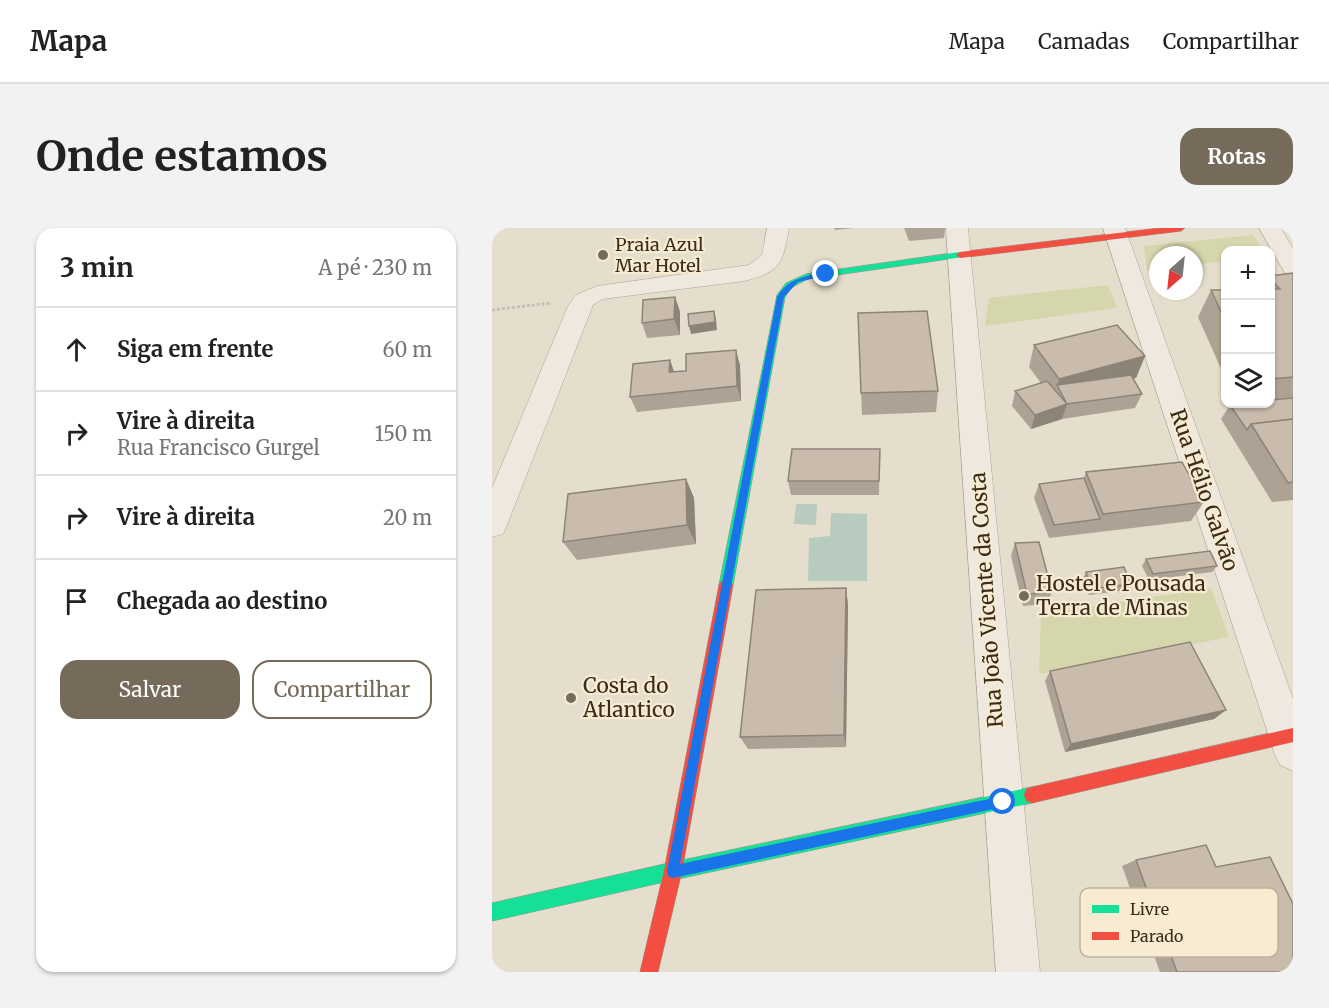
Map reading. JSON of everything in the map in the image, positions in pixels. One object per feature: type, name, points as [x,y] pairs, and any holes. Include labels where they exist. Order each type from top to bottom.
[{"type":"street","points":[[492,525],[580,306],[585,300],[597,293],[744,274],[757,270],[773,257],[778,228]]},
{"type":"street","points":[[649,972],[673,871],[780,297],[784,290],[796,280],[806,277],[958,241],[1181,228]]},
{"type":"street","points":[[1270,228],[1293,268]]},
{"type":"street","name":"Rua Hélio Galvão","points":[[1116,232],[1291,741]]},
{"type":"street","name":"Rua João Vicente da Costa","points":[[958,241],[1018,972]]},
{"type":"street","points":[[492,912],[673,871],[1291,741]]},
{"type":"path","points":[[492,310],[585,300]]},
{"type":"green space","points":[[1253,235],[1260,246],[1221,246],[1221,262],[1203,264],[1203,246],[1149,246],[1149,271],[1147,271],[1144,246]]},
{"type":"green space","points":[[1108,285],[1117,308],[985,326],[989,298]]},
{"type":"green space","points":[[1211,588],[1229,637],[1039,674],[1041,614]]},
{"type":"shaded area","points":[[796,504],[817,504],[816,525],[794,524]]},
{"type":"shaded area","points":[[831,513],[867,514],[867,581],[808,581],[809,538],[830,536]]},
{"type":"building","points":[[1293,273],[1293,377],[1275,379],[1275,289],[1280,289],[1275,284],[1275,275]]},
{"type":"building","points":[[1211,290],[1221,290],[1221,311]]},
{"type":"building","points":[[675,297],[674,319],[642,323],[643,300]]},
{"type":"building","points":[[714,311],[715,322],[689,326],[688,314]]},
{"type":"building","points":[[927,311],[938,391],[861,393],[858,313]]},
{"type":"building","points":[[1117,325],[1145,356],[1059,379],[1034,345]]},
{"type":"building","points":[[736,350],[737,386],[630,397],[633,364],[670,360],[669,372],[686,371],[686,354]]},
{"type":"building","points":[[1131,375],[1142,394],[1067,404],[1057,385]]},
{"type":"building","points":[[1047,381],[1067,404],[1035,415],[1015,391]]},
{"type":"building","points":[[1293,398],[1293,419],[1251,424],[1247,430],[1232,408],[1275,408],[1275,400]]},
{"type":"building","points":[[1293,419],[1293,482],[1288,483],[1251,424]]},
{"type":"building","points":[[792,449],[880,449],[879,481],[788,481]]},
{"type":"building","points":[[1182,462],[1204,502],[1103,514],[1086,472]]},
{"type":"building","points":[[1084,478],[1100,519],[1054,525],[1039,484]]},
{"type":"building","points":[[686,479],[687,525],[563,542],[568,494]]},
{"type":"building","points":[[1039,542],[1052,592],[1027,594],[1015,543]]},
{"type":"building","points":[[1210,551],[1217,566],[1153,574],[1146,559]]},
{"type":"building","points":[[1124,567],[1131,584],[1092,589],[1086,572]]},
{"type":"building","points":[[846,588],[844,735],[740,737],[756,590]]},
{"type":"building","points":[[1190,642],[1226,710],[1071,744],[1050,671]]},
{"type":"building","points":[[1206,845],[1216,867],[1270,857],[1293,904],[1293,972],[1177,972],[1172,957],[1278,957],[1278,888],[1146,888],[1136,860]]},
{"type":"traffic: fast","points":[[726,585],[780,297],[789,285],[806,277],[960,255]]},
{"type":"traffic: fast","points":[[492,912],[1032,795]]},
{"type":"traffic: jam","points":[[960,255],[1181,228]]},
{"type":"traffic: jam","points":[[649,972],[673,871],[726,585]]},
{"type":"traffic: jam","points":[[1032,795],[1293,735]]},
{"type":"place","name":"Praia Azul Mar Hotel","points":[[603,255]]},
{"type":"place","name":"Hostel e Pousada Terra de Minas","points":[[1024,596]]},
{"type":"place","name":"Costa do Atlantico","points":[[571,698]]},
{"type":"route","points":[[826,274],[796,280],[784,290],[780,297],[673,871],[1003,802]]}]
